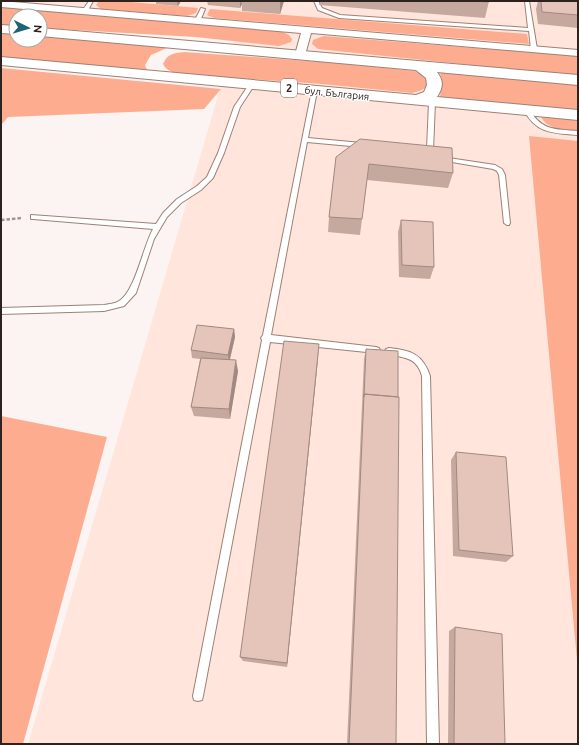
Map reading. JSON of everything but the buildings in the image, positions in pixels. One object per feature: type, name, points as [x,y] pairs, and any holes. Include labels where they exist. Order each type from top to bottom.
[{"type":"highway","points":[[48,33],[578,80]]},
{"type":"highway","points":[[163,76],[153,66],[156,59],[164,53],[189,45]]},
{"type":"highway","name":"бул. България","points":[[1,61],[252,84],[415,101],[578,115]]},
{"type":"highway","points":[[415,101],[430,95],[435,84],[434,77],[418,65]]},
{"type":"street","points":[[1,4],[578,53]]},
{"type":"street","points":[[300,55],[307,30]]},
{"type":"lane","points":[[85,11],[91,1]]},
{"type":"lane","points":[[316,1],[320,10],[339,16],[532,30]]},
{"type":"lane","points":[[527,1],[534,49]]},
{"type":"lane","points":[[198,20],[203,9]]},
{"type":"lane","points":[[1,311],[104,308],[121,304],[132,293],[151,239],[165,215],[174,206],[210,178],[238,108],[252,84]]},
{"type":"lane","points":[[198,696],[265,338],[314,91]]},
{"type":"lane","points":[[430,151],[432,102]]},
{"type":"lane","points":[[527,110],[530,118],[538,125],[548,130],[578,133]]},
{"type":"lane","points":[[305,140],[367,145]]},
{"type":"lane","points":[[422,151],[430,151],[442,160],[489,166],[500,170],[507,223]]},
{"type":"lane","points":[[33,217],[158,226]]},
{"type":"lane","points":[[265,338],[405,353],[424,366],[426,376],[433,744]]},
{"type":"path","points":[[1,220],[33,217]]},
{"type":"shaded area","points":[[1,1],[578,1],[578,744],[28,744],[236,34],[48,17],[48,8],[19,8]]},
{"type":"shaded area","points":[[99,1],[120,1],[198,8],[196,13],[187,16],[101,9],[96,5]]},
{"type":"shaded area","points":[[1,7],[13,8],[8,8],[8,25],[1,25]]},
{"type":"shaded area","points":[[210,9],[527,34],[529,44],[214,18],[207,15]]},
{"type":"shaded area","points":[[48,11],[281,31],[289,35],[292,39],[291,42],[279,46],[195,37],[48,28]]},
{"type":"shaded area","points":[[1,33],[8,33],[8,48],[48,48],[48,37],[169,47],[151,55],[145,65],[147,70],[1,57]]},
{"type":"shaded area","points":[[324,36],[578,56],[578,76],[318,49],[312,44],[313,40]]},
{"type":"shaded area","points":[[184,52],[335,63],[415,71],[422,74],[428,83],[423,89],[412,93],[322,84],[190,75],[171,71],[165,67],[163,64],[169,56]]},
{"type":"shaded area","points":[[1,68],[221,89],[204,109],[8,117],[1,125]]},
{"type":"shaded area","points":[[440,72],[578,85],[578,112],[445,99],[440,97],[442,80]]},
{"type":"shaded area","points":[[541,117],[578,120],[578,131],[552,127]]},
{"type":"shaded area","points":[[529,136],[578,141],[578,671]]},
{"type":"shaded area","points":[[1,416],[107,437],[23,744],[1,744]]}]
